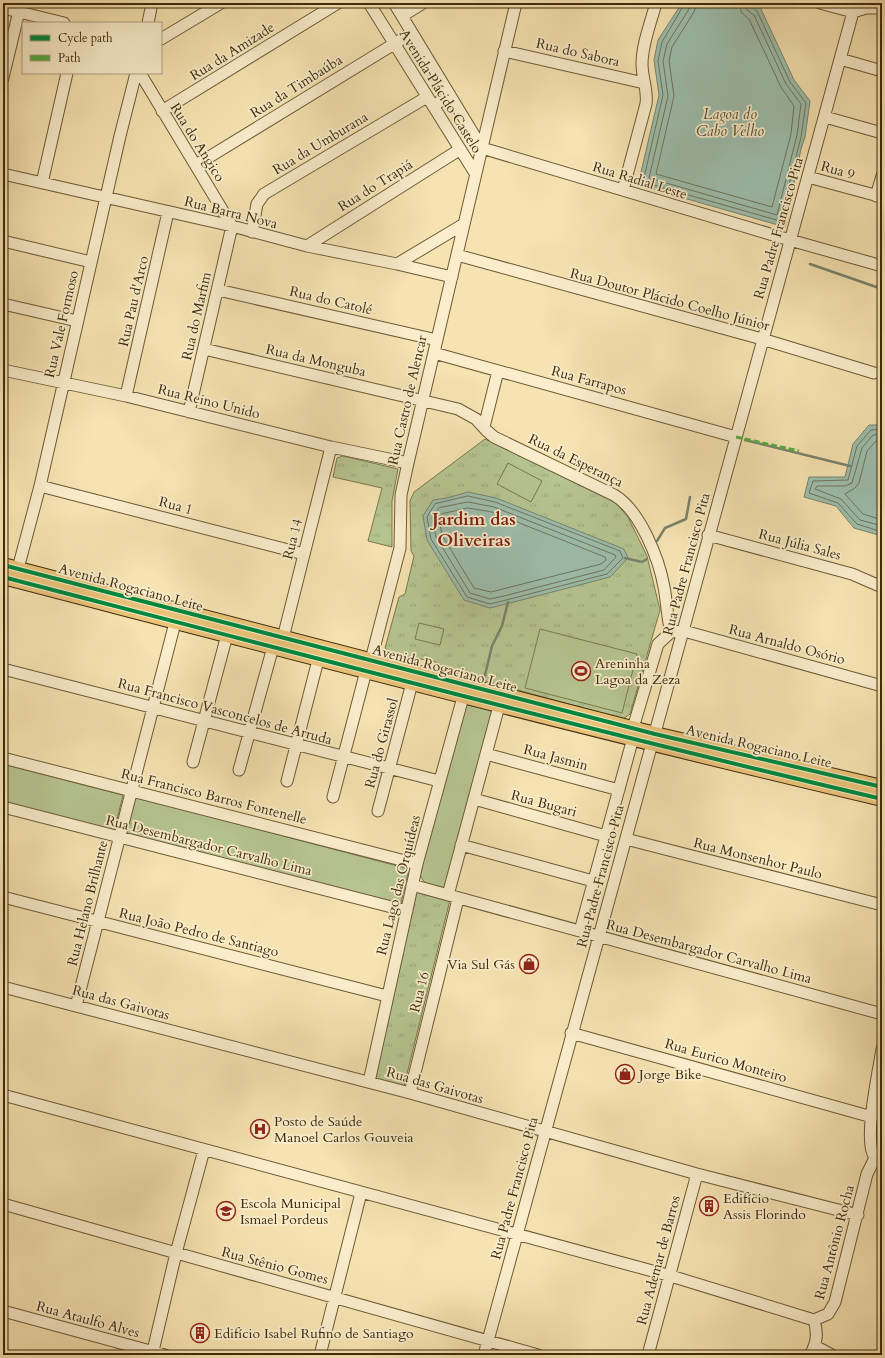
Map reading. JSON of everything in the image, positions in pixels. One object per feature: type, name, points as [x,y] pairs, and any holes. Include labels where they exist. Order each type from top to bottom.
[{"type":"main road","name":"Avenida Rogaciano Leite","points":[[3,565],[12,576],[177,616],[482,695],[654,738],[882,787]]},
{"type":"main road","name":"Avenida Rogaciano Leite","points":[[177,616],[227,635],[278,642],[318,660],[368,666],[412,683],[482,695]]},
{"type":"main road","name":"Avenida Rogaciano Leite","points":[[654,738],[773,774],[882,799]]},
{"type":"street","points":[[148,22],[152,3]]},
{"type":"street","points":[[162,38],[220,3]]},
{"type":"street","name":"Rua da Amizade","points":[[162,111],[338,3]]},
{"type":"street","name":"Avenida Plácido Castelo","points":[[369,3],[475,173]]},
{"type":"street","name":"Avenida Plácido Castelo","points":[[394,3],[482,148]]},
{"type":"street","points":[[402,16],[423,3]]},
{"type":"street","name":"Rua Castro de Alencar","points":[[333,797],[400,548],[401,495],[422,399],[516,3]]},
{"type":"street","points":[[623,190],[646,104],[643,53],[656,3]]},
{"type":"street","points":[[820,3],[853,12],[866,8],[882,8]]},
{"type":"street","points":[[3,8],[60,22]]},
{"type":"street","points":[[3,78],[19,11]]},
{"type":"street","name":"Rua Padre Francisco Pita","points":[[484,1355],[546,1132],[571,1033],[600,936],[684,631],[708,534],[853,12]]},
{"type":"street","name":"Rua da Timbaúba","points":[[196,165],[412,33]]},
{"type":"street","name":"Rua do Sabora","points":[[504,51],[644,83]]},
{"type":"street","points":[[840,58],[882,71]]},
{"type":"street","points":[[42,183],[67,74]]},
{"type":"street","name":"Rua Vale Formoso","points":[[12,576],[40,486],[77,321],[136,74]]},
{"type":"street","name":"Rua do Angico","points":[[141,74],[232,226]]},
{"type":"street","name":"Rua da Umburana","points":[[252,232],[257,204],[264,194],[430,102],[450,95]]},
{"type":"street","points":[[825,117],[882,133]]},
{"type":"street","name":"Rua Radial Leste","points":[[482,148],[882,266]]},
{"type":"street","name":"Rua do Trapiá","points":[[307,246],[460,150]]},
{"type":"street","name":"Rua Barra Nova","points":[[3,174],[232,226],[307,246],[397,264],[452,277]]},
{"type":"street","points":[[879,197],[882,176]]},
{"type":"street","name":"Rua 9","points":[[808,177],[879,197]]},
{"type":"street","name":"Rua Pau d'Arco","points":[[126,396],[168,212]]},
{"type":"street","points":[[397,264],[464,224]]},
{"type":"street","name":"Rua do Marfim","points":[[189,412],[232,226]]},
{"type":"street","points":[[3,241],[91,262]]},
{"type":"street","name":"Rua Doutor Plácido Coelho Júnior","points":[[456,256],[762,340],[874,373]]},
{"type":"street","name":"Rua do Catolé","points":[[218,290],[437,340]]},
{"type":"street","points":[[3,304],[77,321]]},
{"type":"street","name":"Rua da Monguba","points":[[204,349],[422,399]]},
{"type":"street","name":"Rua Farrapos","points":[[434,353],[736,437]]},
{"type":"street","name":"Rua Reino Unido","points":[[3,370],[63,384],[126,396],[331,447],[408,463]]},
{"type":"street","points":[[484,427],[498,371]]},
{"type":"street","name":"Rua da Esperança","points":[[422,399],[465,411],[476,419],[487,431],[503,442],[619,498],[631,510],[654,553],[661,574],[672,632]]},
{"type":"street","name":"Rua 14","points":[[239,770],[304,554],[331,447]]},
{"type":"street","name":"Rua 1","points":[[40,486],[304,554]]},
{"type":"street","name":"Rua Júlia Sales","points":[[708,534],[852,574],[882,587]]},
{"type":"street","name":"Rua Helano Brilhante","points":[[76,1006],[177,616]]},
{"type":"street","points":[[672,632],[684,631]]},
{"type":"street","name":"Rua Arnaldo Osório","points":[[684,631],[882,686]]},
{"type":"street","name":"Rua Padre Francisco Pita","points":[[580,931],[658,644],[672,632]]},
{"type":"street","points":[[193,762],[227,635]]},
{"type":"street","points":[[287,781],[318,660]]},
{"type":"street","name":"Rua Francisco Vasconcelos de Arruda","points":[[3,669],[153,707],[343,758],[440,781]]},
{"type":"street","name":"Rua do Girassol","points":[[378,811],[412,683]]},
{"type":"street","points":[[453,897],[461,845],[486,754],[482,695]]},
{"type":"street","name":"Rua Lago das Orquídeas","points":[[369,1082],[412,885],[440,781],[482,695]]},
{"type":"street","name":"Rua Jasmin","points":[[486,754],[619,790]]},
{"type":"street","name":"Rua Francisco Barros Fontenelle","points":[[3,758],[417,864]]},
{"type":"street","name":"Rua Bugari","points":[[474,799],[606,836]]},
{"type":"street","name":"Rua Desembargador Carvalho Lima","points":[[3,807],[407,911]]},
{"type":"street","name":"Rua Monsenhor Paulo","points":[[626,839],[882,905]]},
{"type":"street","points":[[461,845],[593,880]]},
{"type":"street","name":"Rua Desembargador Carvalho Lima","points":[[412,885],[882,1014]]},
{"type":"street","name":"Rua João Pedro de Santiago","points":[[3,897],[387,996]]},
{"type":"street","name":"Rua 16","points":[[410,1093],[453,897]]},
{"type":"street","name":"Rua das Gaivotas","points":[[3,987],[369,1082],[697,1174],[858,1215]]},
{"type":"street","name":"Rua Eurico Monteiro","points":[[571,1033],[872,1117]]},
{"type":"street","points":[[880,1158],[872,1152],[870,1130],[882,1049]]},
{"type":"street","points":[[3,1095],[671,1276],[814,1320],[818,1331],[813,1350],[832,1355]]},
{"type":"street","points":[[152,1353],[176,1253],[204,1150]]},
{"type":"street","name":"Rua Antônio Rocha","points":[[814,1320],[828,1314],[835,1302],[858,1215],[867,1174],[880,1158]]},
{"type":"street","name":"Rua Ademar de Barros","points":[[648,1355],[671,1276],[697,1174]]},
{"type":"street","points":[[320,1355],[361,1193]]},
{"type":"street","name":"Rua Stênio Gomes","points":[[3,1204],[538,1355]]},
{"type":"street","name":"Rua Ataulfo Alves","points":[[3,1312],[152,1353],[165,1355]]},
{"type":"green space","points":[[485,439],[616,503],[628,517],[647,556],[660,610],[630,714],[623,719],[438,668],[436,662],[391,653],[385,648],[399,597],[405,594],[414,556],[411,551],[410,501],[414,492]]},
{"type":"green space","points":[[343,456],[398,469],[392,501],[392,547],[368,541],[382,488],[333,477],[337,458]]},
{"type":"green space","points":[[508,463],[542,481],[531,502],[497,484]]},
{"type":"green space","points":[[419,623],[444,629],[440,645],[415,639]]},
{"type":"green space","name":"Areninha Lagoa da Zeza","points":[[540,629],[637,654],[622,713],[525,688]]},
{"type":"green space","points":[[467,705],[488,709],[494,714],[444,889],[426,883],[421,878],[420,874],[464,707]]},
{"type":"green space","points":[[3,764],[123,795],[114,832],[3,803]]},
{"type":"green space","points":[[135,797],[409,869],[400,907],[125,834]]},
{"type":"green space","points":[[416,891],[450,900],[404,1086],[374,1078]]},
{"type":"water","name":"Lagoa do Cabo Velho","points":[[682,3],[750,3],[760,7],[794,80],[810,101],[805,137],[801,149],[785,227],[638,185],[659,95],[654,60],[658,40]]},
{"type":"water","points":[[869,425],[882,425],[882,536],[854,528],[836,506],[804,497],[809,477],[845,477],[853,444]]},
{"type":"water","points":[[468,492],[496,498],[624,549],[628,558],[610,577],[506,604],[490,608],[464,600],[427,540],[423,516],[433,500]]},
{"type":"waterway","points":[[810,264],[882,289]]},
{"type":"waterway","points":[[745,440],[850,466]]},
{"type":"waterway","points":[[657,541],[665,528],[686,519],[690,497]]},
{"type":"waterway","points":[[625,558],[642,562],[647,559]]},
{"type":"waterway","points":[[484,679],[492,646],[502,626],[508,602]]},
{"type":"marked path","points":[[736,437],[799,451]]},
{"type":"cycle path","points":[[3,565],[655,734],[882,787]]},
{"type":"cycle path","points":[[3,577],[552,718],[882,799]]},
{"type":"place","name":"Areninha Lagoa da Zeza","points":[[581,671]]},
{"type":"place","name":"Via Sul Gás","points":[[529,964]]},
{"type":"place","name":"Jorge Bike","points":[[625,1074]]},
{"type":"place","name":"Posto de Saúde Manoel Carlos Gouveia","points":[[260,1129]]},
{"type":"place","name":"Edifício Assis Florindo","points":[[709,1206]]},
{"type":"place","name":"Escola Municipal Ismael Pordeus","points":[[226,1211]]},
{"type":"place","name":"Edifício Isabel Rufino de Santiago","points":[[200,1333]]},
{"type":"district","name":"Jardim das Oliveiras","points":[[474,529]]}]
